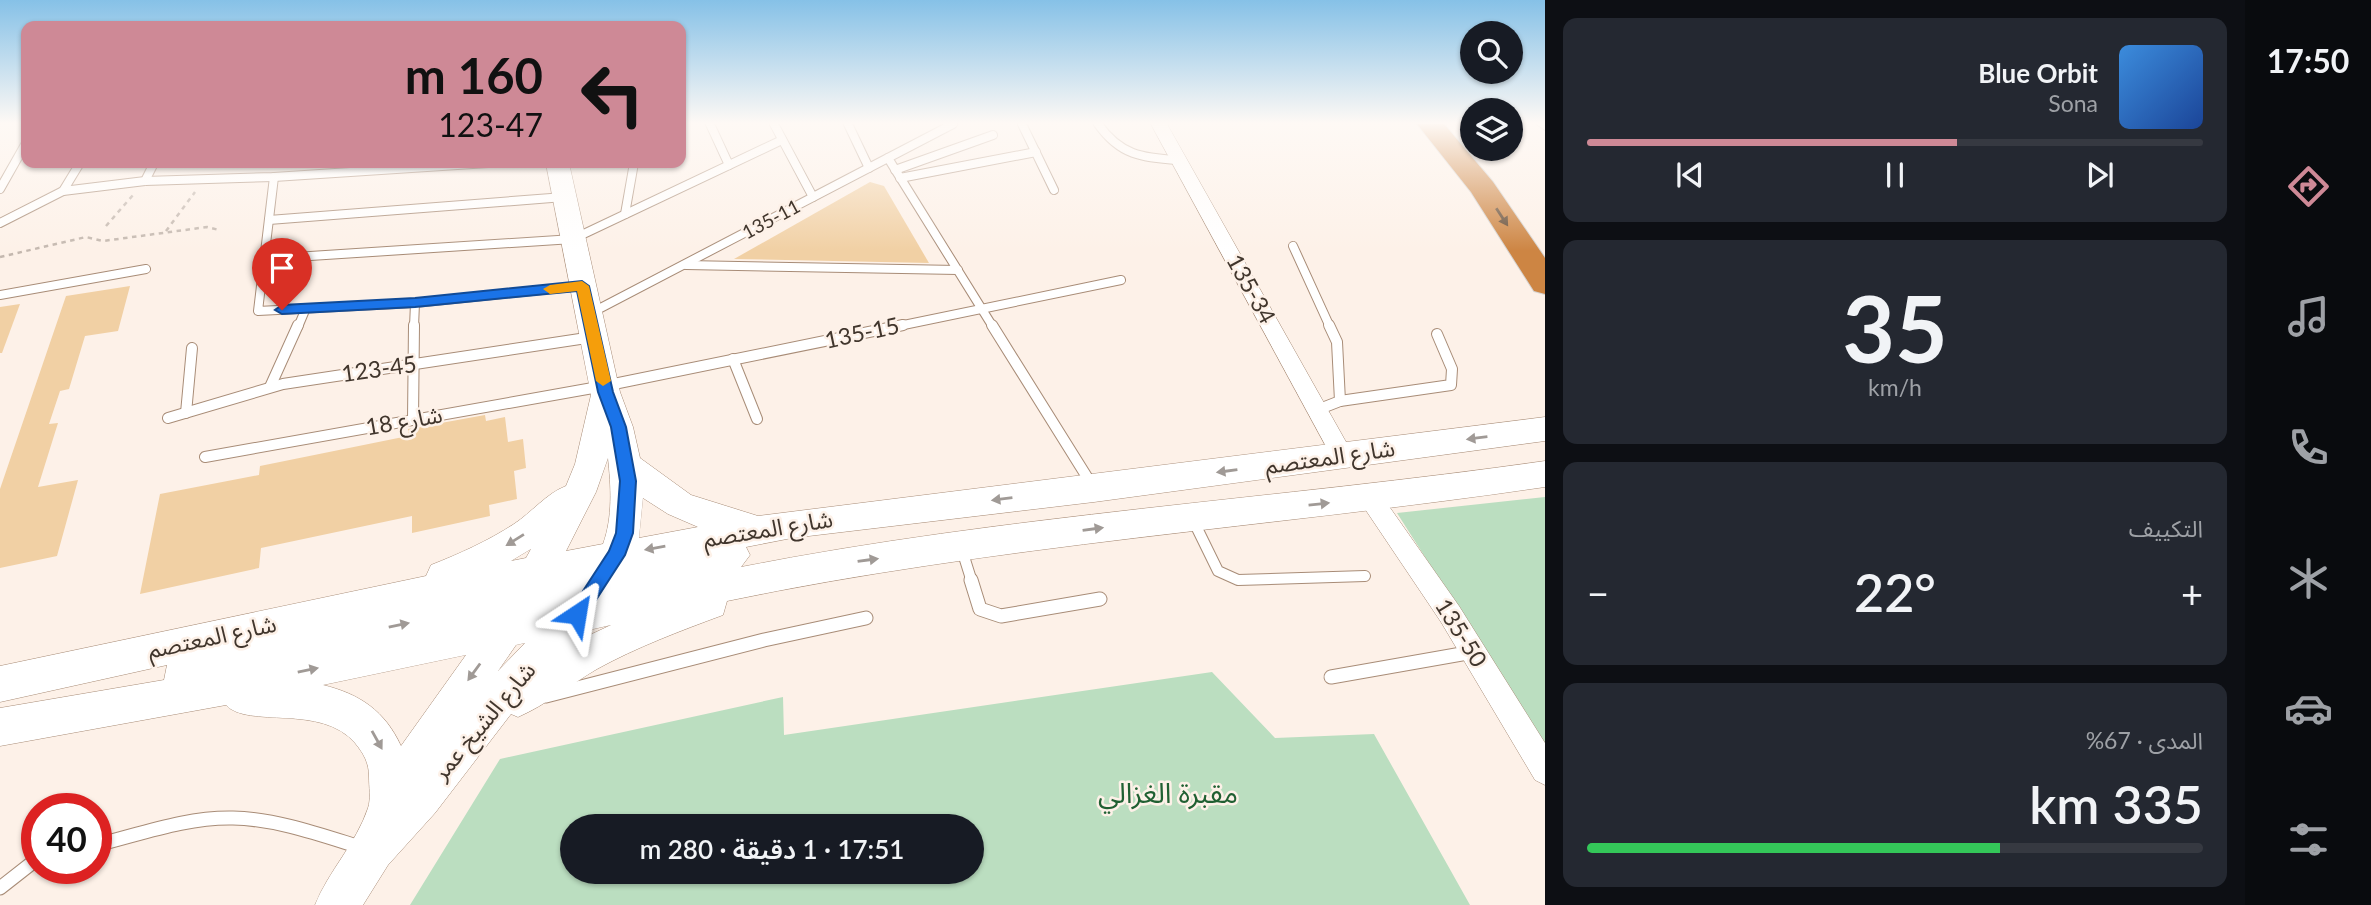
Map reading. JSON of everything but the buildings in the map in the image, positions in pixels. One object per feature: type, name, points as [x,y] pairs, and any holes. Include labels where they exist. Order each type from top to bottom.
[{"type":"highway","points":[[1467,166],[1545,283]]},
{"type":"highway","points":[[1492,166],[1545,239]]},
{"type":"main road","name":"شارع الشيخ عمر","points":[[558,168],[605,389],[618,427],[628,481],[624,533],[616,555]]},
{"type":"main road","name":"شارع الشيخ عمر","points":[[337,905],[373,850],[503,694],[555,593],[601,425],[605,389]]},
{"type":"main road","name":"شارع المعتصم","points":[[616,555],[792,524],[1545,429]]},
{"type":"main road","points":[[625,463],[664,496],[710,519],[743,524],[792,524]]},
{"type":"main road","name":"شارع المعتصم","points":[[0,684],[377,601],[555,593],[813,568],[1192,518],[1371,499],[1545,474]]},
{"type":"main road","points":[[377,601],[492,554],[535,527],[583,486]]},
{"type":"main road","points":[[0,726],[267,653],[555,593],[924,508]]},
{"type":"main road","points":[[555,593],[591,578],[616,555]]},
{"type":"main road","points":[[468,738],[545,678],[632,631],[813,568]]},
{"type":"main road","name":"شارع الشيخ عمر","points":[[373,850],[390,803],[430,735],[555,593]]},
{"type":"main road","name":"شارع المعتصم","points":[[0,726],[201,692],[555,593]]},
{"type":"main road","points":[[201,692],[317,700],[353,714],[373,732],[387,761],[390,803]]},
{"type":"street","name":"135-34","points":[[1182,166],[1342,455]]},
{"type":"street","name":"135-50","points":[[1371,499],[1473,652],[1545,770]]},
{"type":"lane","points":[[0,189],[15,166]]},
{"type":"lane","points":[[264,259],[573,239],[726,166]]},
{"type":"lane","points":[[797,166],[813,197]]},
{"type":"lane","points":[[893,166],[1094,488]]},
{"type":"lane","points":[[897,174],[916,166]]},
{"type":"lane","points":[[897,174],[946,166]]},
{"type":"lane","points":[[1042,166],[1054,190]]},
{"type":"lane","name":"135-11","points":[[591,325],[683,265],[869,167]]},
{"type":"lane","points":[[63,191],[77,168]]},
{"type":"lane","points":[[145,180],[151,168]]},
{"type":"lane","points":[[328,172],[330,168]]},
{"type":"lane","points":[[0,223],[63,191],[145,180],[274,177],[390,168]]},
{"type":"lane","points":[[625,215],[633,168]]},
{"type":"lane","points":[[274,177],[258,311],[415,303],[582,286]]},
{"type":"lane","points":[[269,220],[564,197]]},
{"type":"lane","points":[[1293,246],[1337,342],[1340,401]]},
{"type":"lane","points":[[683,265],[958,270]]},
{"type":"lane","points":[[0,295],[146,269]]},
{"type":"lane","name":"135-15","points":[[605,389],[733,359],[1121,280]]},
{"type":"lane","points":[[413,419],[415,303]]},
{"type":"lane","points":[[270,387],[306,309]]},
{"type":"lane","name":"123-45","points":[[168,418],[270,387],[412,365],[591,325]]},
{"type":"lane","points":[[1317,410],[1340,401],[1451,385],[1451,369],[1437,334]]},
{"type":"lane","points":[[186,413],[192,348]]},
{"type":"lane","points":[[733,359],[757,419]]},
{"type":"lane","name":"شارع 18","points":[[205,457],[413,419],[605,389]]},
{"type":"lane","points":[[1192,518],[1218,571],[1238,580],[1366,576]]},
{"type":"lane","points":[[961,547],[979,609],[1000,616],[1100,599]]},
{"type":"lane","points":[[510,704],[585,688],[764,640],[866,618]]},
{"type":"lane","points":[[1331,677],[1473,652]]},
{"type":"lane","points":[[112,841],[207,819],[232,818],[297,829],[373,850]]},
{"type":"lane","points":[[0,888],[21,872]]},
{"type":"path","points":[[166,232],[204,179]]},
{"type":"path","points":[[106,226],[130,201],[138,184],[145,180]]},
{"type":"path","points":[[0,257],[86,237],[103,241],[206,227],[219,230]]},
{"type":"green space","points":[[1545,497],[1545,746],[1397,513]]},
{"type":"green space","name":"مقبرة الغزالي","points":[[1212,672],[1275,738],[1374,734],[1470,905],[410,905],[500,759],[783,697],[784,735]]},
{"type":"slow traffic","points":[[550,289],[582,286],[603,381]]},
{"type":"route","points":[[282,310],[415,303],[582,286],[605,392],[618,427],[628,481],[624,533],[616,555],[577,614]]}]
